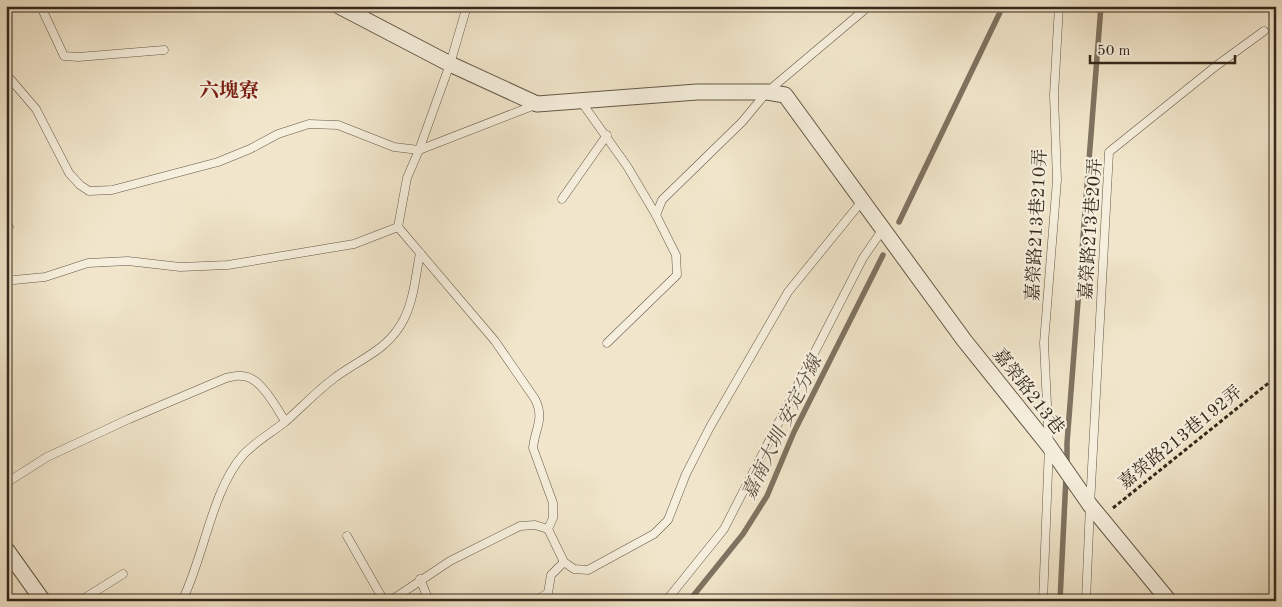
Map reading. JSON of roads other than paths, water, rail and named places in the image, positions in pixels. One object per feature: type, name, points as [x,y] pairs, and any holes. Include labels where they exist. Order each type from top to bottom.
[{"type":"street","points":[[339,6],[450,64],[537,104]]},
{"type":"street","name":"嘉榮路213巷","points":[[537,104],[697,92],[767,92],[786,95],[964,340],[1049,446],[1100,518],[1168,601]]},
{"type":"street","points":[[6,549],[43,601]]},
{"type":"lane","points":[[38,6],[42,9],[64,56],[78,57],[164,50]]},
{"type":"lane","points":[[398,228],[407,178],[450,64],[467,6]]},
{"type":"lane","points":[[656,215],[662,200],[742,122],[767,92],[869,6]]},
{"type":"lane","name":"嘉榮路213巷210弄","points":[[1042,601],[1049,446],[1044,343],[1057,180],[1054,95],[1059,6]]},
{"type":"lane","name":"嘉榮路213巷20弄","points":[[1086,601],[1109,152],[1216,66],[1264,31]]},
{"type":"lane","points":[[6,74],[36,108],[69,173],[80,186],[89,191],[112,190],[218,162],[250,149],[278,134],[308,124],[338,125],[394,147],[419,150],[537,104]]},
{"type":"lane","points":[[580,100],[627,166],[656,215],[676,255],[677,275],[607,343]]},
{"type":"lane","points":[[562,199],[607,136]]},
{"type":"lane","points":[[390,601],[450,561],[520,526],[535,525],[548,529],[564,562],[574,569],[588,570],[654,534],[668,520],[686,474],[710,427],[788,292],[862,201]]},
{"type":"lane","points":[[398,228],[495,341],[540,409],[539,425],[533,448],[553,503],[553,518],[548,529]]},
{"type":"lane","points":[[6,278],[14,280],[44,276],[88,263],[128,261],[180,267],[228,265],[354,244],[398,228]]},
{"type":"lane","points":[[666,601],[724,529],[864,258],[883,229]]},
{"type":"lane","points":[[182,601],[192,581],[222,489],[230,473],[244,454],[334,379],[375,353],[394,334],[404,319],[410,301],[420,253]]},
{"type":"lane","points":[[6,483],[47,457],[129,419],[226,378],[242,376],[251,378],[259,383],[285,421]]},
{"type":"lane","points":[[347,536],[384,601]]},
{"type":"lane","points":[[535,601],[548,593],[551,575],[564,562]]},
{"type":"lane","points":[[80,601],[123,574]]},
{"type":"lane","points":[[420,580],[429,601]]},
{"type":"waterway","name":"嘉南大圳 安定分線","points":[[899,222],[1003,6]]},
{"type":"waterway","points":[[1067,465],[1067,443],[1101,6]]},
{"type":"waterway","points":[[1270,6],[1276,14]]},
{"type":"waterway","name":"嘉南大圳 安定分線","points":[[689,601],[743,534],[767,496],[794,432],[883,255]]},
{"type":"waterway","points":[[1060,601],[1066,477]]},
{"type":"district","name":"六塊寮","points":[[229,90]]}]
